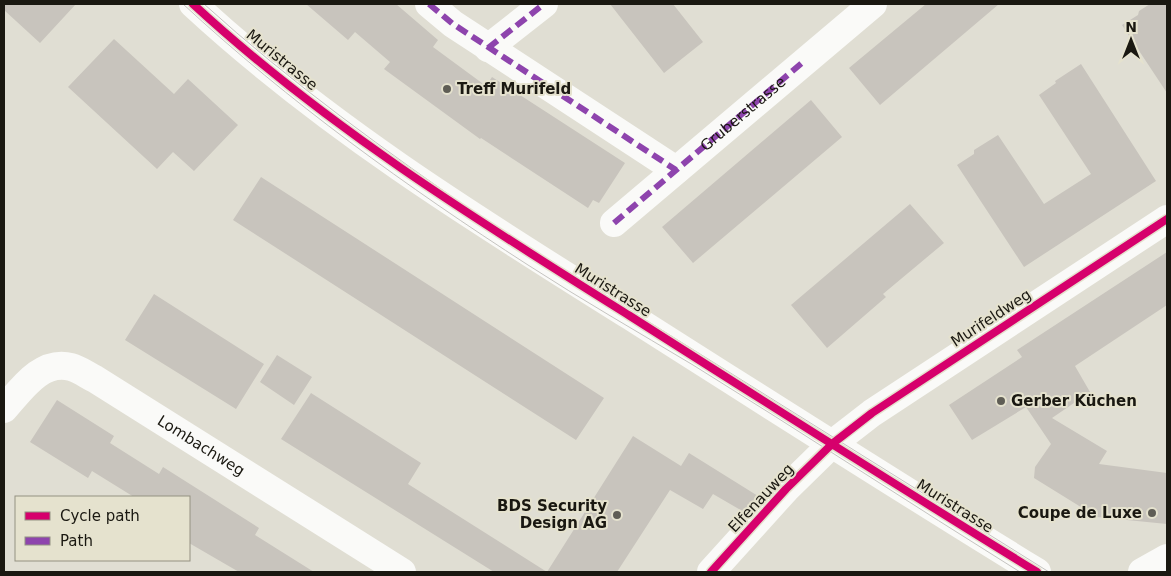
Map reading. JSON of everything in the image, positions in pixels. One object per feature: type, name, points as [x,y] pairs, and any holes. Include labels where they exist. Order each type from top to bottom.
[{"type":"street","name":"Muristrasse","points":[[194,4],[297,91],[391,162],[536,257],[886,480],[1037,572]]},
{"type":"street","points":[[429,4],[453,24],[488,48],[676,170]]},
{"type":"street","points":[[488,48],[544,4]]},
{"type":"street","name":"Gruberstrasse","points":[[614,223],[873,4]]},
{"type":"street","name":"Murifeldweg","points":[[832,444],[895,398],[1167,219]]},
{"type":"street","name":"Lombachweg","points":[[4,409],[35,375],[43,370],[54,366],[72,367],[402,572]]},
{"type":"street","name":"Elfenauweg","points":[[711,572],[786,489],[832,444]]},
{"type":"street","points":[[1142,572],[1167,558]]},
{"type":"building","points":[[4,4],[76,4],[40,43],[4,10]]},
{"type":"building","points":[[306,4],[396,4],[438,40],[433,47],[486,86],[492,77],[625,163],[599,203],[593,200],[588,208],[480,139],[384,69],[390,62],[355,32],[348,40]]},
{"type":"building","points":[[610,4],[673,4],[703,42],[664,73]]},
{"type":"building","points":[[926,4],[999,4],[880,105],[849,68]]},
{"type":"building","points":[[1150,4],[1167,4],[1167,93],[1122,25],[1138,15],[1139,11]]},
{"type":"building","points":[[114,39],[174,94],[188,79],[238,125],[194,171],[173,152],[157,169],[68,87]]},
{"type":"building","points":[[1081,64],[1156,181],[1024,267],[957,165],[974,154],[974,150],[998,135],[1044,204],[1091,174],[1039,95],[1056,83],[1055,81]]},
{"type":"building","points":[[811,100],[842,137],[693,263],[662,227]]},
{"type":"building","points":[[261,177],[604,398],[576,440],[233,220]]},
{"type":"building","points":[[910,204],[944,243],[883,294],[886,297],[827,348],[791,305]]},
{"type":"building","points":[[1167,252],[1167,305],[1075,366],[1090,392],[1052,418],[1107,451],[1099,464],[1167,473],[1167,524],[1097,517],[1034,478],[1035,467],[1051,444],[1026,407],[972,440],[949,405],[1022,357],[1017,350]]},
{"type":"building","points":[[154,294],[264,364],[236,409],[125,340]]},
{"type":"building","points":[[277,355],[312,377],[294,405],[260,382]]},
{"type":"building","points":[[311,393],[421,463],[408,484],[547,572],[494,572],[281,439]]},
{"type":"building","points":[[57,400],[114,436],[110,443],[159,474],[163,467],[259,528],[255,535],[314,572],[239,572],[190,544],[190,496],[132,496],[92,471],[88,478],[30,442]]},
{"type":"building","points":[[633,436],[681,466],[689,453],[758,496],[744,512],[713,494],[703,509],[670,490],[617,572],[547,572]]},
{"type":"tram line","points":[[183,4],[223,40],[307,109],[438,205],[548,278],[693,365],[1020,572]]},
{"type":"tram line","points":[[204,4],[271,62],[340,116],[484,219],[1049,572]]},
{"type":"marked path","points":[[429,4],[453,24],[676,170]]},
{"type":"marked path","points":[[488,48],[544,4]]},
{"type":"marked path","points":[[614,223],[803,62]]},
{"type":"cycle path","points":[[193,4],[243,49],[296,91],[349,131],[460,208],[1037,572]]},
{"type":"cycle path","points":[[711,572],[786,489],[832,444],[872,413],[1167,219]]},
{"type":"place","name":"Treff Murifeld","points":[[447,89]]},
{"type":"place","name":"Gerber Küchen","points":[[1001,401]]},
{"type":"place","name":"Coupe de Luxe","points":[[1152,513]]},
{"type":"place","name":"BDS Security Design AG","points":[[617,515]]}]
